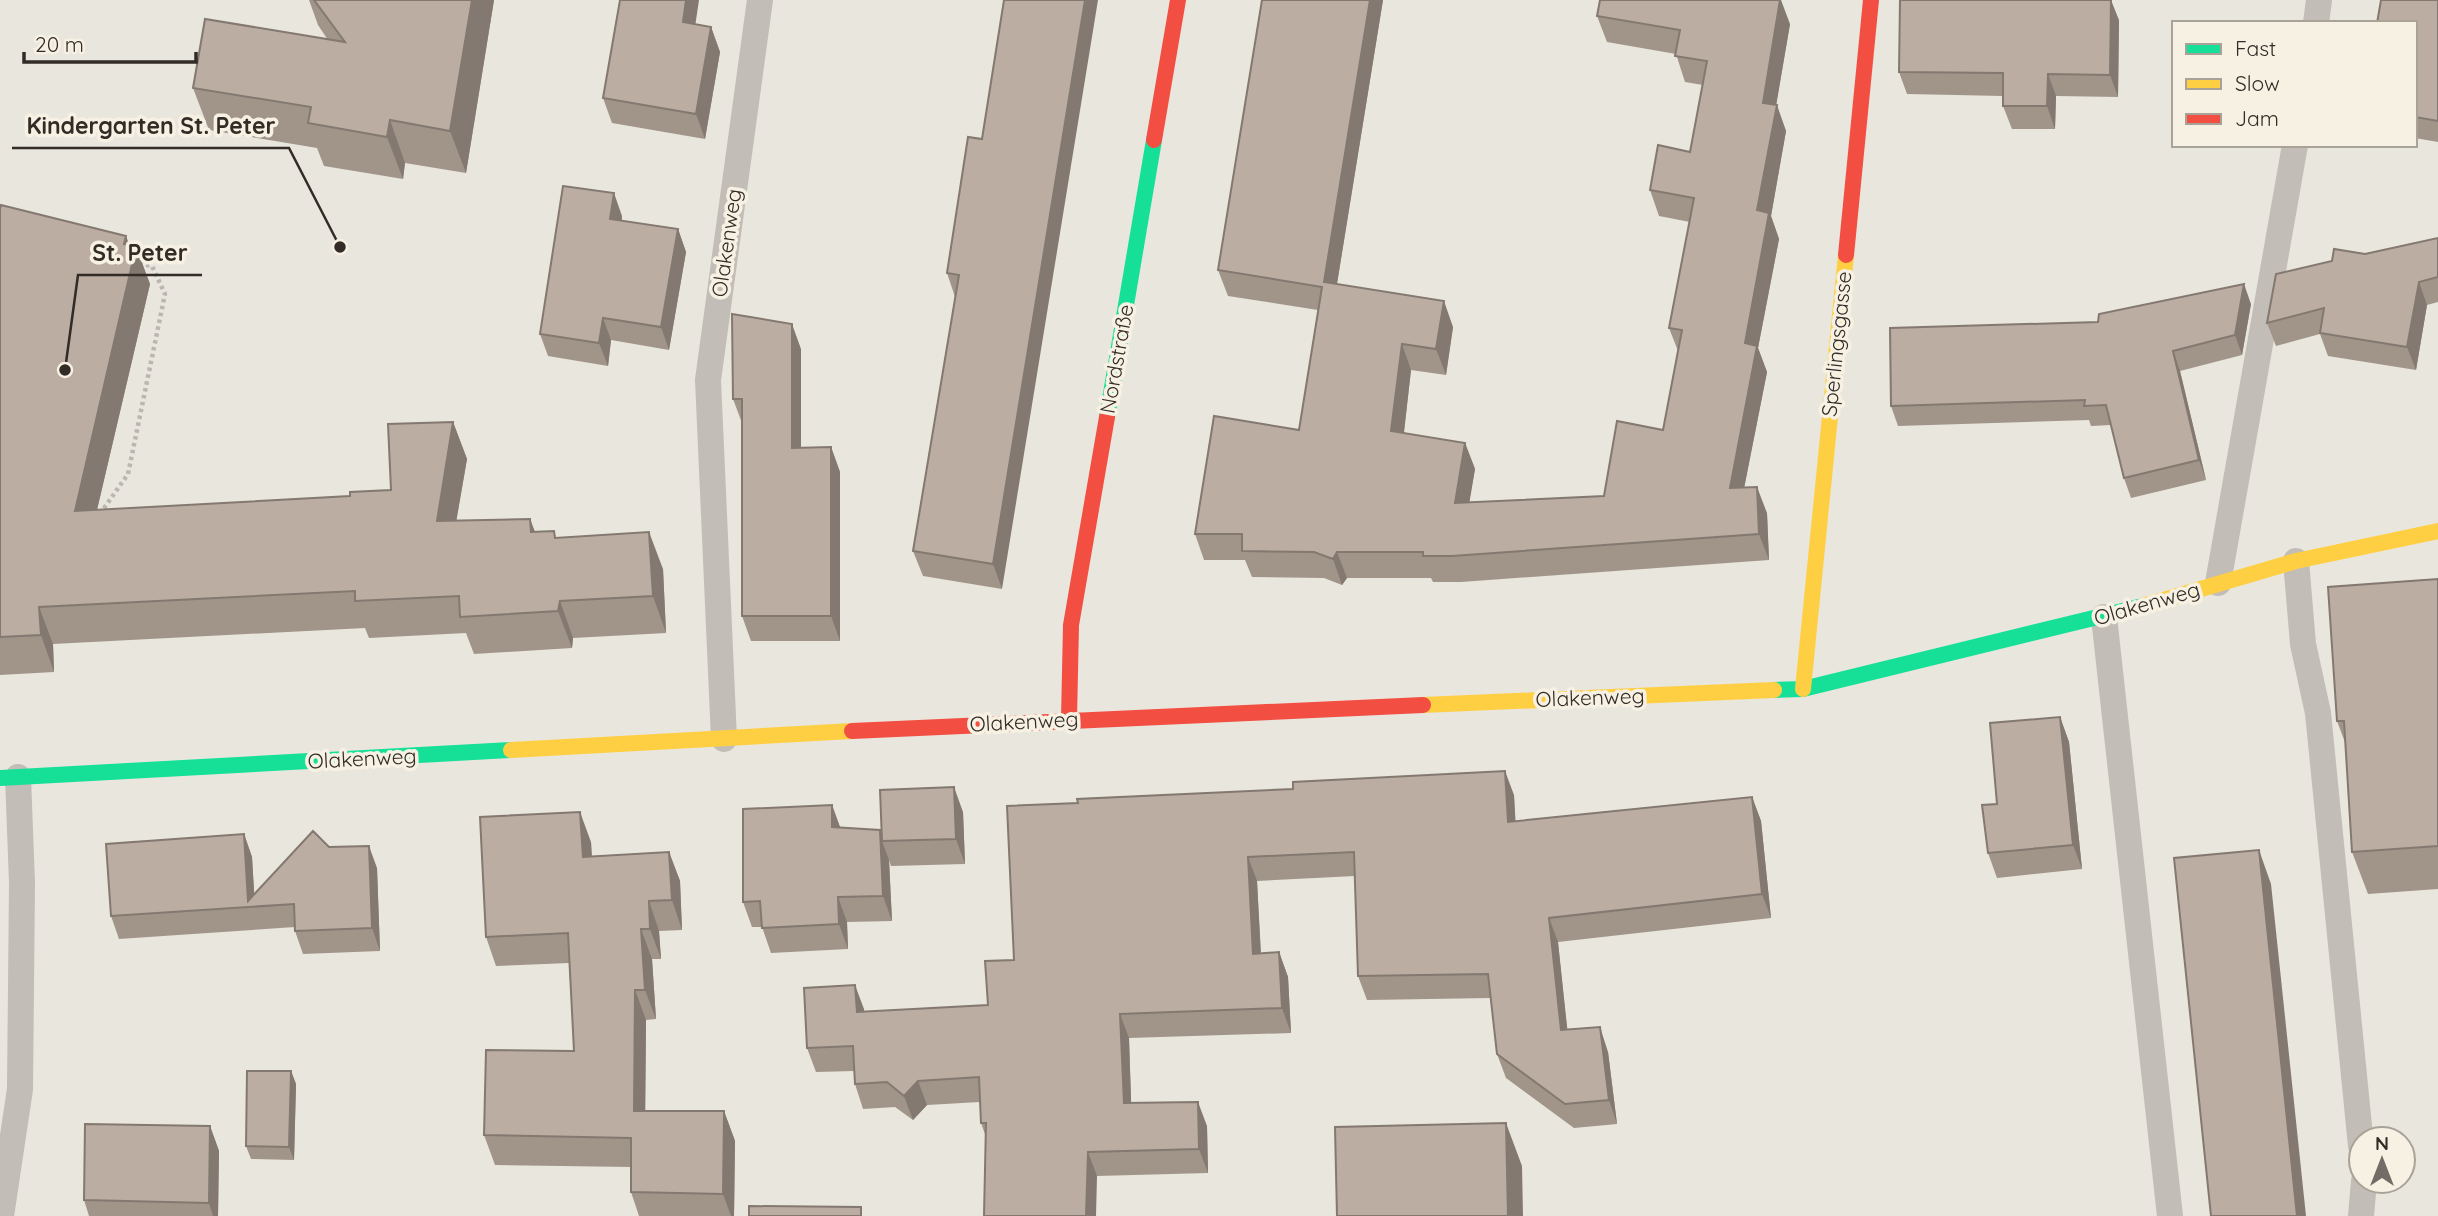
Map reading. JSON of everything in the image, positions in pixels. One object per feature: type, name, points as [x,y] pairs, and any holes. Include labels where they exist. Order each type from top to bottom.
[{"type":"street","name":"Nordstraße","points":[[1069,719],[1071,625],[1178,0]]},
{"type":"street","name":"Sperlingsgasse","points":[[1803,689],[1871,0]]},
{"type":"street","name":"Olakenweg","points":[[9,778],[1069,719],[1803,689],[2105,617],[2296,561],[2438,531]]},
{"type":"lane","name":"Olakenweg","points":[[724,739],[708,380],[760,0]]},
{"type":"lane","points":[[2315,21],[2319,0]]},
{"type":"lane","points":[[2218,583],[2294,147]]},
{"type":"lane","points":[[2296,561],[2303,644],[2318,713],[2359,1125]]},
{"type":"lane","points":[[2105,617],[2170,1216]]},
{"type":"lane","points":[[1,1216],[20,1089],[22,883],[9,778]]},
{"type":"lane","points":[[2361,1216],[2363,1195]]},
{"type":"path","points":[[93,524],[128,474],[165,294],[152,266],[127,260]]},
{"type":"building","points":[[314,0],[472,0],[450,131],[390,120],[387,137],[308,123],[311,107],[193,88],[205,19],[345,42]]},
{"type":"building","points":[[620,0],[686,0],[683,22],[711,27],[696,114],[603,98]]},
{"type":"building","points":[[1004,0],[1085,0],[993,564],[913,551],[959,275],[947,273],[968,137],[982,139]]},
{"type":"building","points":[[1262,0],[1370,0],[1324,282],[1444,301],[1436,349],[1402,344],[1391,431],[1465,443],[1455,503],[1604,496],[1617,421],[1663,430],[1682,330],[1669,328],[1694,198],[1650,190],[1658,145],[1690,152],[1707,61],[1675,56],[1680,30],[1597,16],[1600,0],[1780,0],[1763,103],[1777,105],[1757,210],[1769,213],[1745,343],[1757,346],[1730,488],[1757,487],[1759,534],[1452,556],[1423,556],[1423,552],[1337,552],[1333,559],[1314,552],[1242,551],[1242,534],[1195,534],[1214,416],[1299,430],[1322,287],[1218,270]]},
{"type":"building","points":[[1900,0],[2111,0],[2110,75],[2048,74],[2047,106],[2003,106],[2003,73],[1899,72]]},
{"type":"building","points":[[2381,0],[2438,0],[2438,121],[2417,117],[2417,21],[2377,21]]},
{"type":"building","points":[[563,186],[614,193],[610,219],[678,229],[661,327],[603,318],[599,343],[540,334]]},
{"type":"building","points":[[1,205],[126,236],[124,244],[136,247],[75,511],[350,496],[350,492],[391,490],[388,424],[453,422],[437,521],[530,519],[531,532],[554,531],[555,538],[649,532],[653,596],[560,601],[558,611],[460,617],[459,596],[355,601],[355,591],[39,607],[41,635],[0,637]]},
{"type":"building","points":[[2438,238],[2438,277],[2419,282],[2407,347],[2320,333],[2324,308],[2267,323],[2276,274],[2332,261],[2334,249],[2365,254]]},
{"type":"building","points":[[2244,284],[2235,335],[2173,351],[2199,460],[2124,478],[2106,405],[2084,406],[2085,400],[1891,406],[1890,328],[2098,322],[2099,314]]},
{"type":"building","points":[[732,314],[792,324],[792,448],[831,447],[831,616],[742,616],[742,399],[733,399]]},
{"type":"building","points":[[2438,579],[2438,846],[2352,852],[2344,721],[2337,721],[2328,587]]},
{"type":"building","points":[[2060,717],[2073,845],[1988,853],[1982,805],[1997,804],[1990,723]]},
{"type":"building","points":[[1505,771],[1508,822],[1752,797],[1762,894],[1549,918],[1561,1030],[1600,1027],[1609,1100],[1565,1104],[1497,1054],[1488,974],[1358,976],[1354,852],[1248,857],[1253,954],[1279,952],[1282,1008],[1120,1014],[1124,1103],[1198,1102],[1199,1149],[1088,1152],[1086,1216],[984,1216],[986,1123],[981,1123],[979,1077],[918,1081],[904,1096],[887,1082],[855,1084],[853,1046],[807,1048],[804,988],[855,985],[857,1012],[988,1005],[985,961],[1014,960],[1007,806],[1078,803],[1077,799],[1293,789],[1293,782]]},
{"type":"building","points":[[954,787],[956,839],[882,841],[880,790]]},
{"type":"building","points":[[832,805],[832,827],[880,830],[883,896],[838,897],[839,924],[762,928],[760,901],[743,902],[743,809]]},
{"type":"building","points":[[580,812],[583,857],[669,852],[672,900],[649,901],[650,929],[641,929],[645,990],[635,990],[634,1111],[724,1111],[723,1194],[631,1192],[631,1138],[484,1135],[486,1050],[574,1051],[568,933],[486,937],[480,817]]},
{"type":"building","points":[[313,831],[329,847],[369,846],[372,928],[295,931],[294,904],[111,916],[106,844],[244,834],[248,901]]},
{"type":"building","points":[[2259,850],[2297,1216],[2211,1216],[2174,858]]},
{"type":"building","points":[[247,1071],[291,1071],[289,1147],[246,1146]]},
{"type":"building","points":[[1506,1123],[1508,1216],[1337,1216],[1335,1127]]},
{"type":"building","points":[[85,1124],[210,1126],[209,1203],[84,1200]]},
{"type":"building","points":[[749,1206],[861,1207],[861,1216],[749,1216]]},
{"type":"traffic: fast","points":[[1107,417],[1154,140]]},
{"type":"traffic: fast","points":[[1774,690],[1803,689],[2143,606]]},
{"type":"traffic: fast","points":[[0,778],[511,750]]},
{"type":"traffic: slow","points":[[1803,689],[1846,255]]},
{"type":"traffic: slow","points":[[2143,606],[2296,561],[2438,531]]},
{"type":"traffic: slow","points":[[1423,705],[1774,690]]},
{"type":"traffic: slow","points":[[511,750],[852,731]]},
{"type":"traffic: jam","points":[[1154,140],[1178,0]]},
{"type":"traffic: jam","points":[[1846,255],[1871,0]]},
{"type":"traffic: jam","points":[[1069,719],[1071,625],[1107,417]]},
{"type":"traffic: jam","points":[[852,731],[1423,705]]},
{"type":"place","name":"Kindergarten St. Peter","points":[[340,247]]},
{"type":"place","name":"St. Peter","points":[[65,370]]}]
